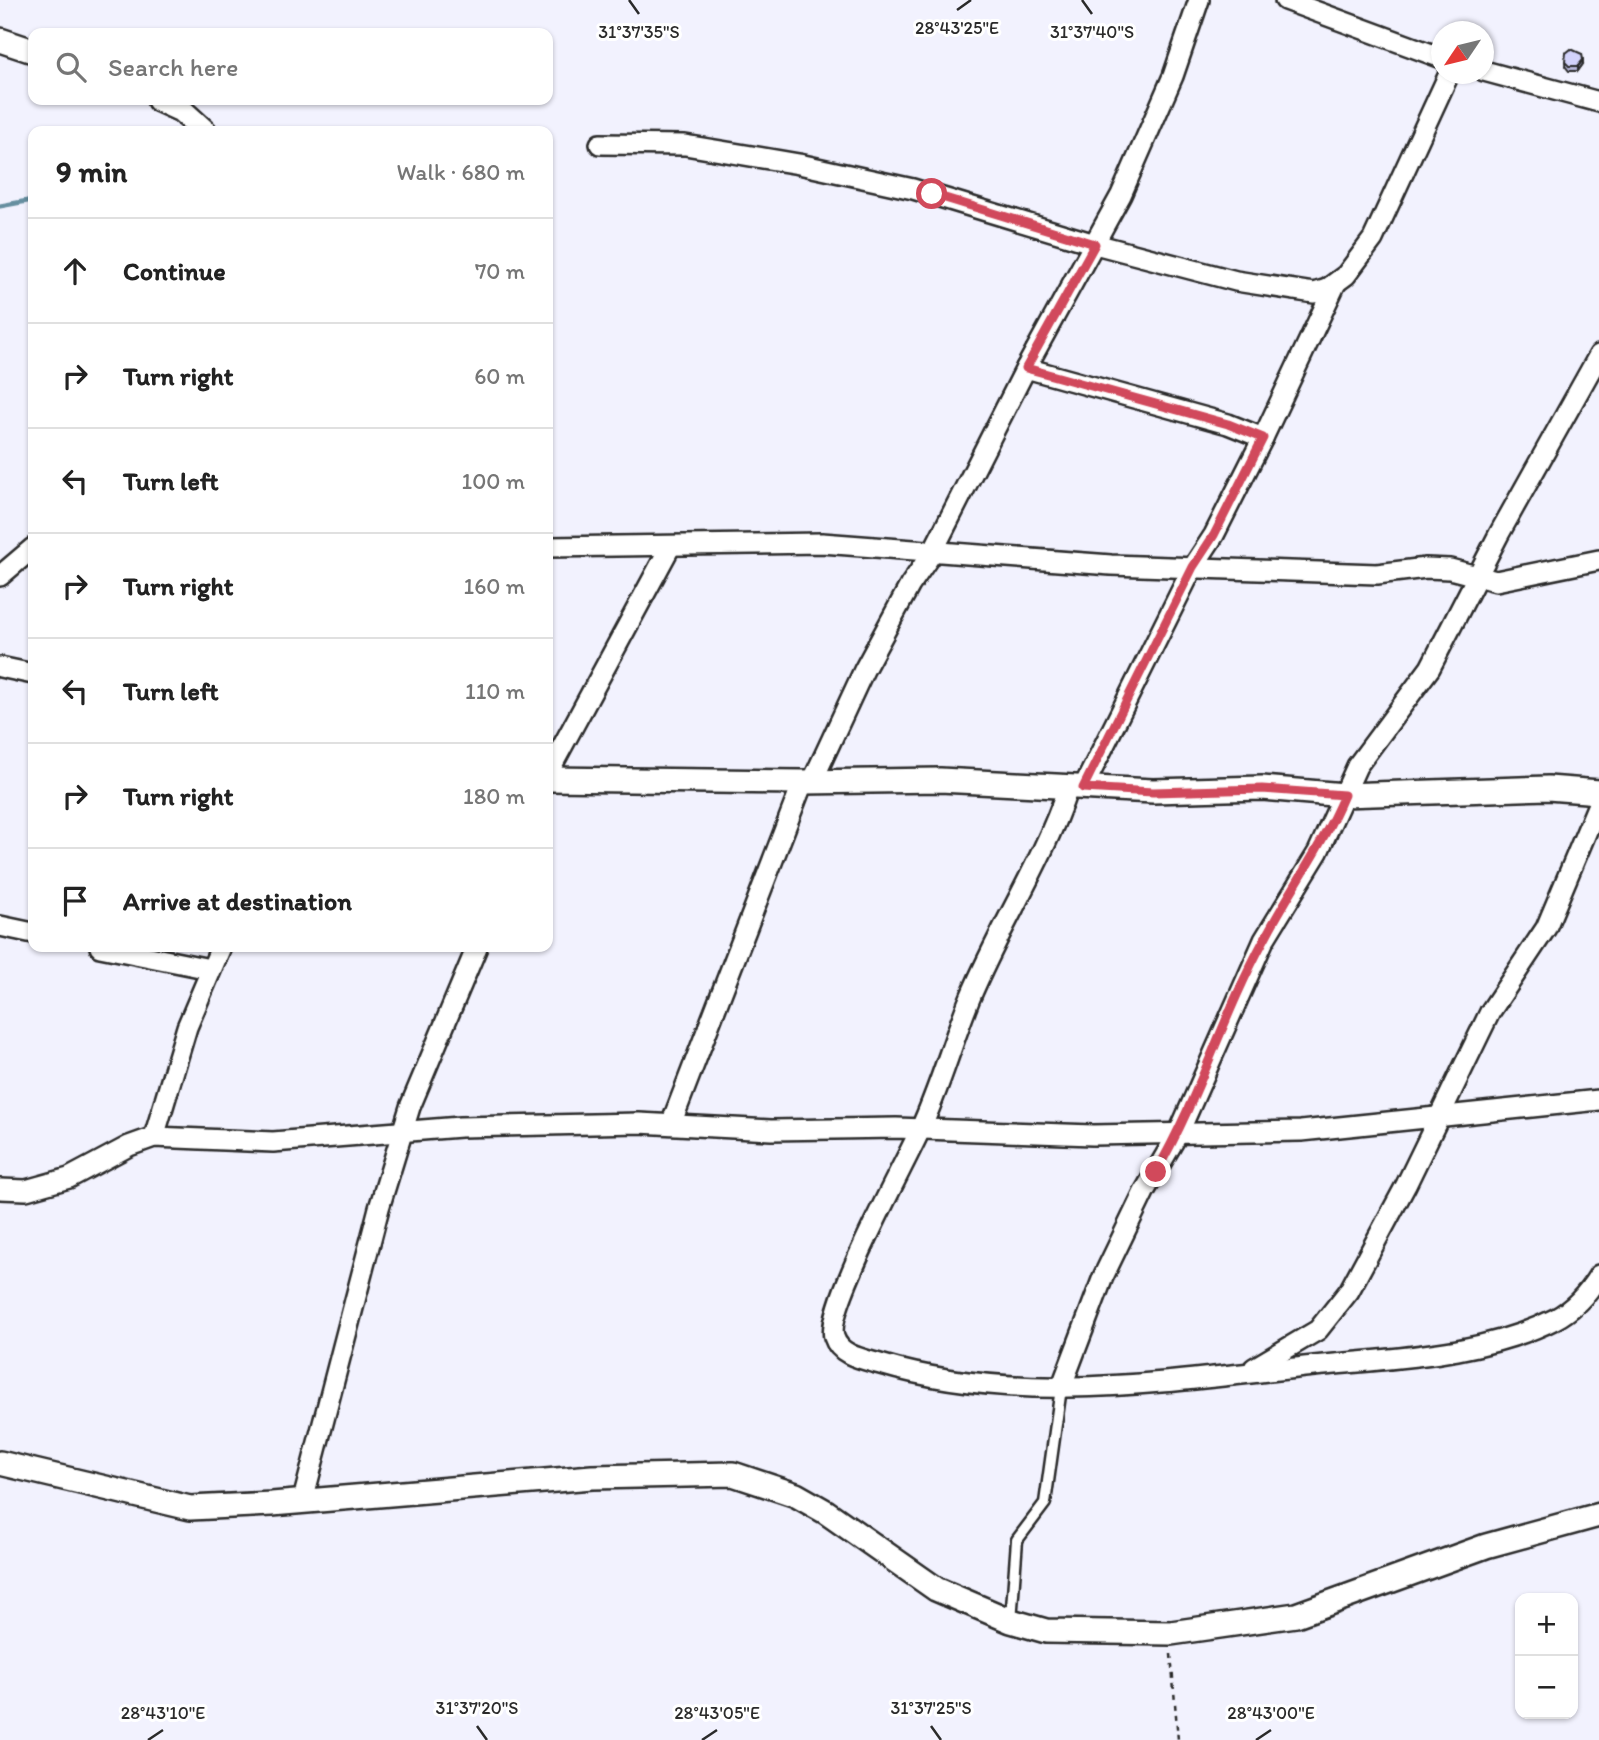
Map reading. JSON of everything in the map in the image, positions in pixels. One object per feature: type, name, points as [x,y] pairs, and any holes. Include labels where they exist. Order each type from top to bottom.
[{"type":"street","points":[[671,1124],[807,782],[864,670],[910,585],[932,553],[1026,368],[1095,244],[1153,126],[1199,0]]},
{"type":"street","points":[[1285,0],[1431,54]]},
{"type":"street","points":[[0,40],[28,49]]},
{"type":"street","points":[[1494,74],[1599,102]]},
{"type":"street","points":[[600,144],[685,145],[799,164],[913,189],[1095,244],[1236,281],[1290,292],[1314,293],[1336,283],[1354,266],[1373,239],[1444,84]]},
{"type":"street","points":[[170,105],[181,110],[199,126]]},
{"type":"street","points":[[1336,283],[1214,535],[1193,567],[1076,788],[971,997],[921,1128],[838,1307],[833,1329],[837,1343],[853,1356],[939,1378],[1061,1388],[1244,1373],[1445,1351],[1505,1337],[1555,1319],[1574,1307],[1599,1275]]},
{"type":"street","points":[[1061,1388],[1103,1277],[1144,1192],[1179,1132],[1264,940],[1318,852],[1357,766],[1430,668],[1475,578],[1599,355]]},
{"type":"street","points":[[1026,368],[1228,424],[1263,438]]},
{"type":"street","points":[[553,547],[822,543],[1111,565],[1377,574],[1426,568],[1450,569],[1475,578],[1496,581],[1599,560]]},
{"type":"street","points":[[553,764],[670,547]]},
{"type":"street","points":[[0,576],[28,552]]},
{"type":"street","points":[[0,667],[28,673]]},
{"type":"street","points":[[553,779],[807,782],[940,780],[1153,792],[1262,789],[1344,795],[1548,788],[1599,792]]},
{"type":"street","points":[[1244,1373],[1304,1340],[1332,1314],[1349,1291],[1439,1118],[1490,1012],[1546,928],[1599,802]]},
{"type":"street","points":[[0,926],[28,932]]},
{"type":"street","points":[[125,952],[211,969]]},
{"type":"street","points":[[154,1137],[187,1027],[219,952]]},
{"type":"street","points":[[303,1500],[327,1402],[402,1134],[424,1073],[475,952]]},
{"type":"street","points":[[0,1189],[26,1189],[69,1178],[129,1146],[154,1137],[184,1141],[273,1142],[402,1134],[460,1127],[671,1124],[771,1130],[921,1128],[1093,1135],[1301,1131],[1599,1100]]},
{"type":"street","points":[[0,1463],[190,1508],[592,1477],[733,1474],[796,1495],[853,1530],[936,1589],[1011,1622],[1046,1631],[1171,1633],[1296,1615],[1486,1546],[1599,1515]]},
{"type":"lane","points":[[1011,1622],[1017,1540],[1047,1497],[1061,1388]]},
{"type":"path","points":[[1171,1633],[1178,1740]]},
{"type":"building","points":[[1571,49],[1582,54],[1583,60],[1578,66],[1569,66],[1565,62],[1566,53]]},
{"type":"waterway","points":[[0,206],[28,201]]},
{"type":"route","points":[[932,194],[1095,244],[1026,368],[1228,424],[1263,438],[1250,469],[1193,567],[1121,717],[1083,788],[1153,792],[1262,789],[1344,795],[1318,852],[1264,940],[1179,1132],[1156,1172]]}]
